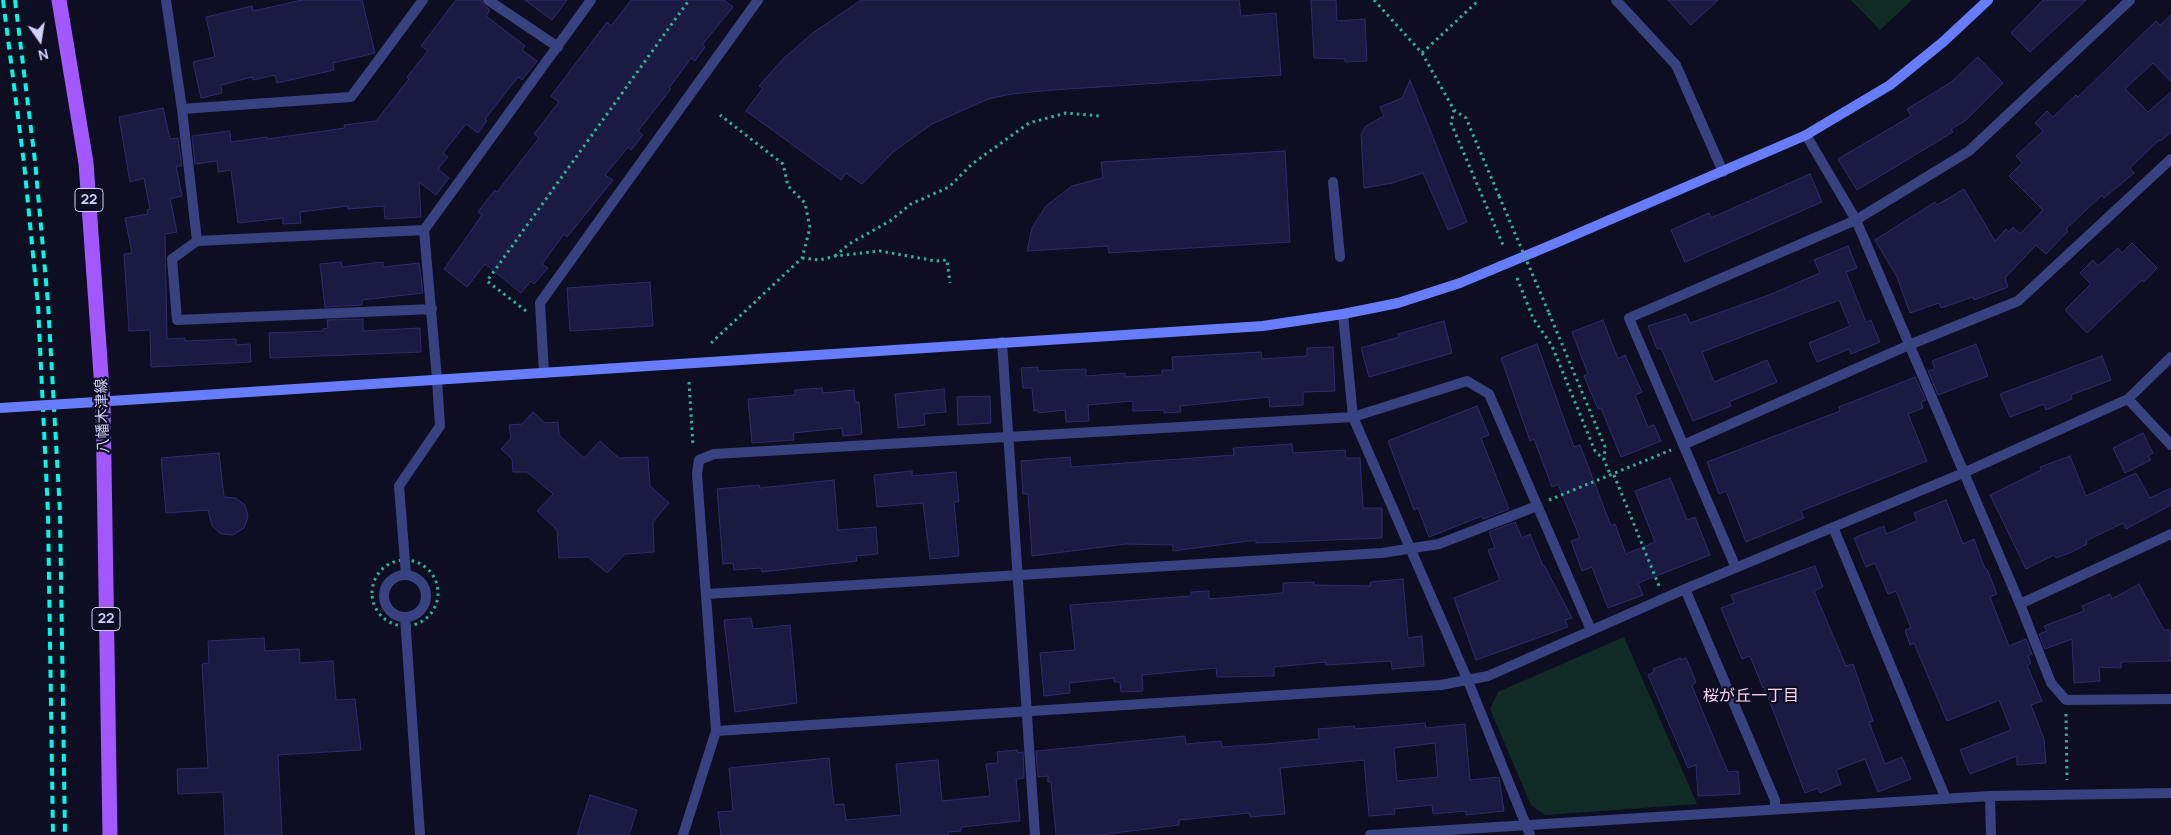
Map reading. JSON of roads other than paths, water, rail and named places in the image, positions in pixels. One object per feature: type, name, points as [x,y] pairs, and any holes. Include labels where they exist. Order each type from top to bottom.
[{"type":"main road","name":"八幡木津線","points":[[58,0],[86,163],[103,403],[110,835]]},
{"type":"street","points":[[166,0],[182,109],[197,241]]},
{"type":"street","points":[[182,109],[351,96],[423,0]]},
{"type":"street","points":[[488,0],[558,47]]},
{"type":"street","points":[[406,575],[399,486],[440,426],[432,309],[424,230],[591,0]]},
{"type":"street","points":[[544,373],[540,303],[758,0]]},
{"type":"street","points":[[1616,0],[1676,65],[1723,172]]},
{"type":"street","points":[[0,408],[103,403],[437,379],[1263,326],[1343,314],[1398,303],[1460,283],[1806,135],[1890,85],[1943,42],[1988,0]]},
{"type":"street","points":[[1736,568],[1629,318],[1856,220],[1969,151],[2130,0]]},
{"type":"street","points":[[1806,135],[1856,220],[2020,604],[2051,683],[2066,700],[2171,699]]},
{"type":"street","points":[[1683,445],[1909,345],[2018,302],[2171,158]]},
{"type":"street","points":[[1333,182],[1340,257]]},
{"type":"street","points":[[424,230],[197,241],[172,259],[177,320],[432,309]]},
{"type":"street","points":[[1343,314],[1353,417],[1468,681],[1530,835]]},
{"type":"street","points":[[1002,342],[1035,835]]},
{"type":"street","points":[[716,731],[1441,685],[1488,676],[1685,589],[1964,472],[2128,399],[2171,357]]},
{"type":"street","points":[[683,835],[716,731],[708,594],[697,474],[699,460],[714,454],[1353,417],[1467,381],[1489,394],[1591,630]]},
{"type":"street","points":[[2128,399],[2171,445]]},
{"type":"street","points":[[708,594],[1017,573],[1382,553],[1439,544],[1537,506]]},
{"type":"street","points":[[1833,527],[1946,799]]},
{"type":"street","points":[[2020,604],[2171,534]]},
{"type":"street","points":[[405,622],[421,610],[425,603],[426,594],[420,581],[406,575],[391,581],[384,596],[390,611],[405,622],[420,835]]},
{"type":"street","points":[[1685,589],[1775,800],[1776,809]]},
{"type":"street","points":[[1370,835],[1990,796],[2171,793]]},
{"type":"street","points":[[1990,796],[1991,835]]},
{"type":"railway","points":[[3,0],[24,163],[38,305],[48,513],[53,835]]},
{"type":"railway","points":[[15,0],[35,161],[48,303],[60,512],[65,835]]},
{"type":"district","name":"桜が丘一丁目","points":[[1751,697]]}]
